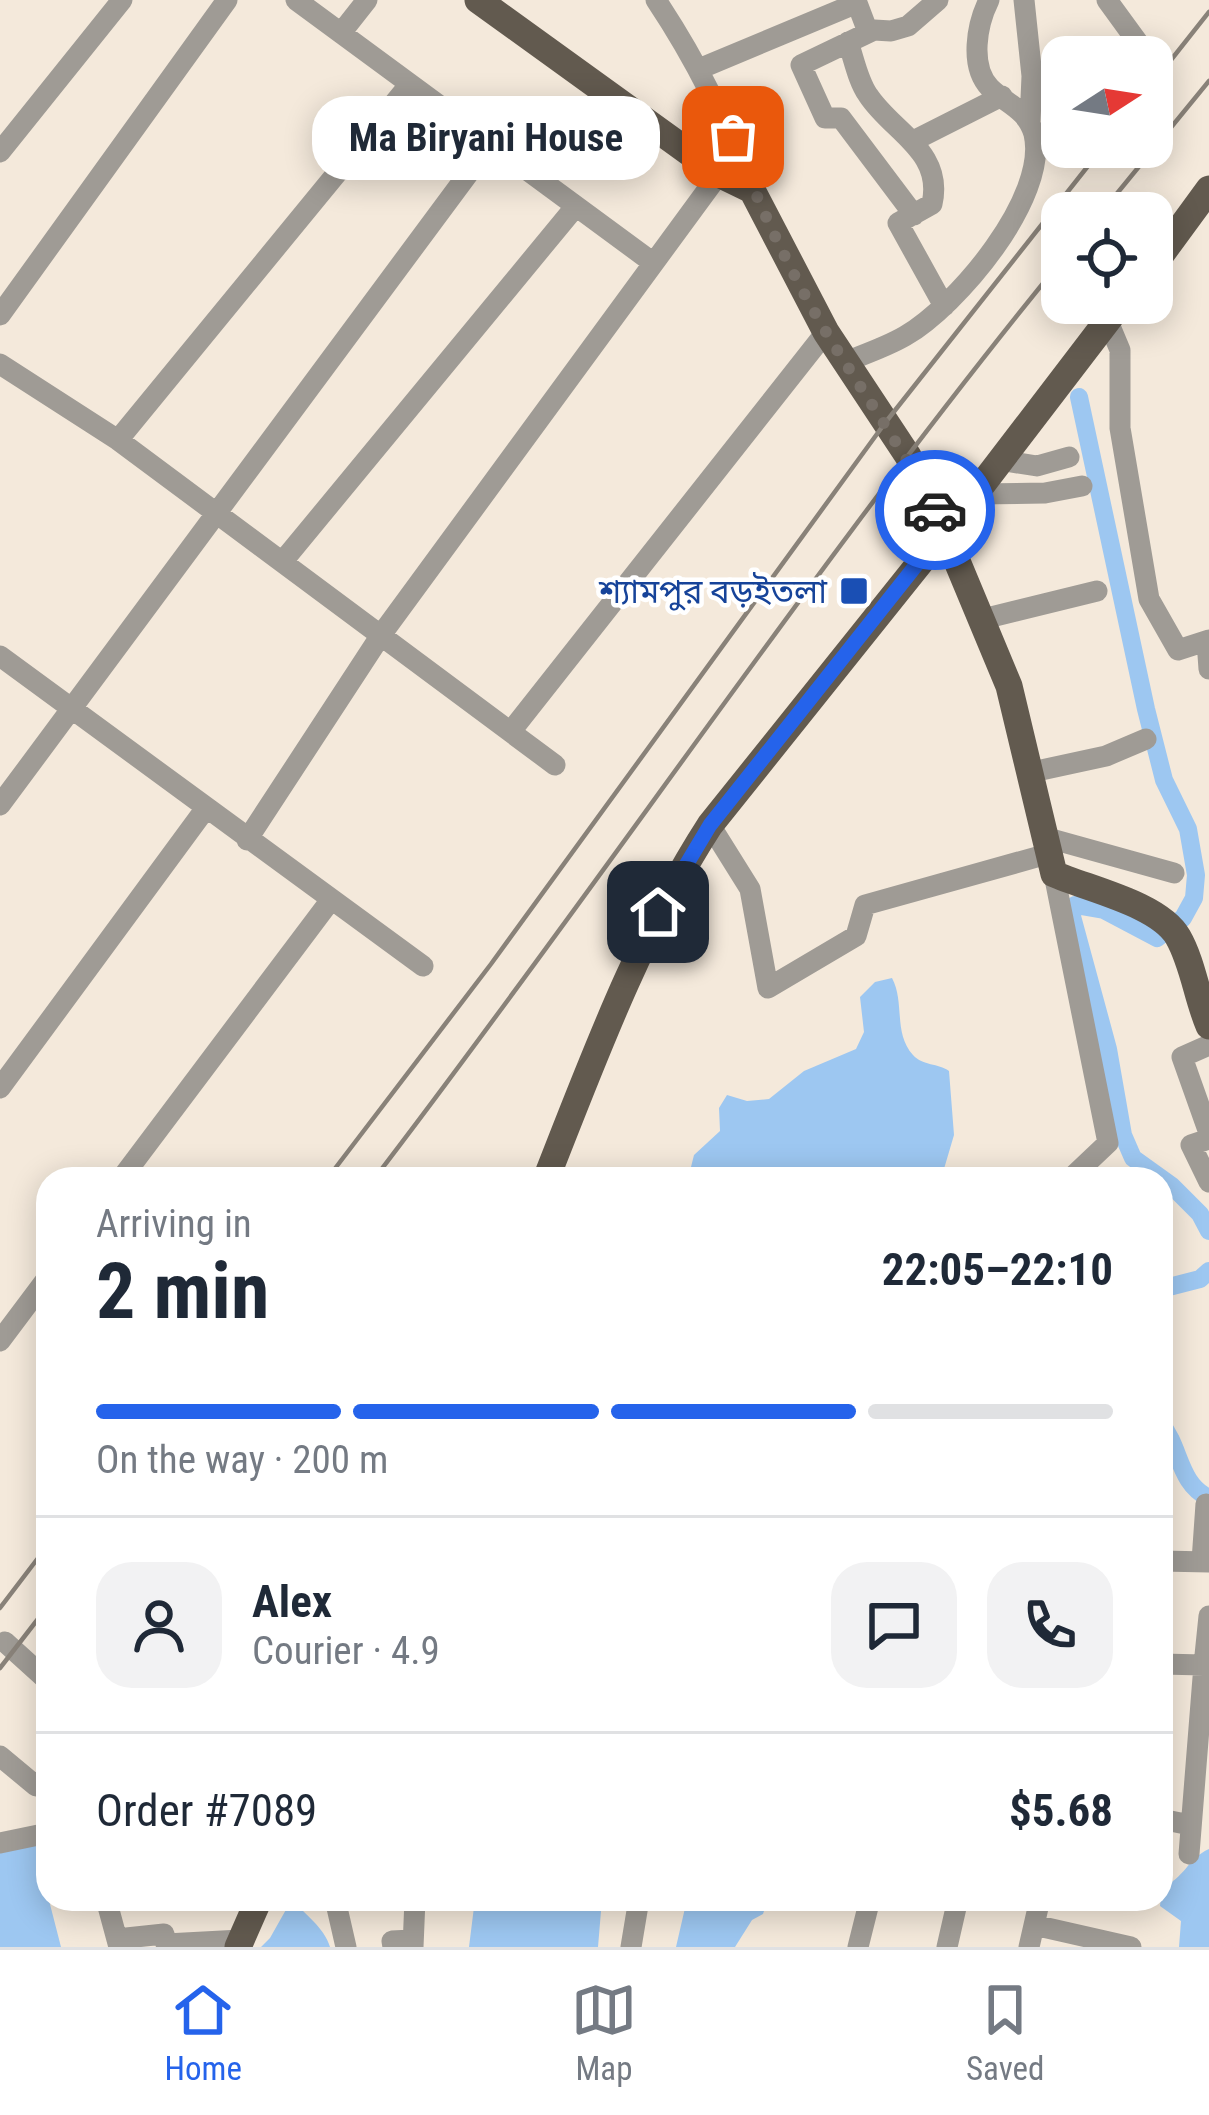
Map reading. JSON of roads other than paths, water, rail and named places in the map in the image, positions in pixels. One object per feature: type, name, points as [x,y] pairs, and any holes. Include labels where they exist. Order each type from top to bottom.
[{"type":"main road","points":[[478,0],[719,174],[752,190],[826,332],[908,456],[944,530],[1009,686],[1051,855],[1171,929],[1200,978],[1209,1026]]},
{"type":"main road","points":[[1173,238],[1209,189]]},
{"type":"main road","points":[[551,1167],[638,949],[710,825],[975,494],[1104,324]]},
{"type":"main road","points":[[239,1943],[254,1911]]},
{"type":"street","points":[[0,152],[122,0]]},
{"type":"street","points":[[0,315],[227,0]]},
{"type":"street","points":[[296,0],[652,262]]},
{"type":"street","points":[[341,33],[367,0]]},
{"type":"street","points":[[637,0],[674,27]]},
{"type":"street","points":[[656,0],[699,69],[733,137],[752,190]]},
{"type":"street","points":[[914,215],[842,118],[825,118],[801,65],[858,37],[908,26],[938,0]]},
{"type":"street","points":[[989,0],[981,16],[977,63],[988,87],[1030,122]]},
{"type":"street","points":[[845,362],[907,335],[944,306],[979,270],[1029,188],[1036,140],[1030,122],[1032,76],[1024,0]]},
{"type":"street","points":[[1107,0],[1133,36]]},
{"type":"street","points":[[699,69],[857,3],[868,95],[913,141],[936,188],[932,204],[898,223],[944,306]]},
{"type":"street","points":[[118,440],[410,84]]},
{"type":"street","points":[[913,141],[1003,96]]},
{"type":"street","points":[[247,839],[381,634],[719,174],[733,137]]},
{"type":"street","points":[[0,805],[491,143]]},
{"type":"street","points":[[283,561],[576,206]]},
{"type":"street","points":[[1116,324],[1120,428],[1149,599],[1178,650],[1208,640],[1209,669]]},
{"type":"street","points":[[512,730],[826,332]]},
{"type":"street","points":[[0,364],[118,440],[555,765]]},
{"type":"street","points":[[999,460],[1037,466],[1069,458]]},
{"type":"street","points":[[975,494],[1045,493],[1082,486]]},
{"type":"street","points":[[982,619],[1096,591]]},
{"type":"street","points":[[0,656],[423,966]]},
{"type":"street","points":[[1032,772],[1106,756],[1146,739]]},
{"type":"street","points":[[0,1088],[206,808]]},
{"type":"street","points":[[710,825],[750,889],[768,988],[856,936],[865,905],[1051,855],[1174,873]]},
{"type":"street","points":[[1051,855],[1108,1143],[1083,1167]]},
{"type":"street","points":[[131,1167],[330,901]]},
{"type":"street","points":[[1209,1045],[1182,1057],[1209,1136],[1191,1145],[1209,1182]]},
{"type":"street","points":[[0,1341],[36,1293]]},
{"type":"street","points":[[1173,1561],[1206,1562],[1206,1504]]},
{"type":"street","points":[[1189,1854],[1209,1616]]},
{"type":"street","points":[[5,1642],[36,1670]]},
{"type":"street","points":[[1173,1664],[1206,1665]]},
{"type":"street","points":[[0,1756],[36,1786]]},
{"type":"street","points":[[1173,1821],[1190,1825]]},
{"type":"street","points":[[0,1843],[36,1836]]},
{"type":"street","points":[[109,1911],[118,1943],[164,1934],[166,1945],[239,1943]]},
{"type":"street","points":[[338,1911],[346,1947]]},
{"type":"street","points":[[406,1945],[413,1911]]},
{"type":"street","points":[[631,1947],[638,1911]]},
{"type":"street","points":[[858,1947],[867,1911]]},
{"type":"street","points":[[947,1947],[955,1911]]},
{"type":"street","points":[[1031,1936],[1132,1947]]},
{"type":"water","points":[[892,978],[901,1027],[917,1059],[949,1071],[954,1135],[945,1167],[691,1167],[694,1155],[720,1131],[719,1108],[727,1095],[747,1101],[769,1099],[804,1071],[856,1049],[864,1032],[860,997],[875,982]]},
{"type":"water","points":[[36,1840],[36,1911],[52,1911],[61,1947],[0,1947],[0,1851]]},
{"type":"water","points":[[1209,1849],[1209,1947],[1179,1947],[1181,1921],[1167,1911],[1173,1911],[1173,1881]]},
{"type":"water","points":[[285,1911],[304,1911],[330,1947],[261,1947]]},
{"type":"water","points":[[474,1911],[601,1911],[598,1947],[469,1947]]},
{"type":"water","points":[[684,1911],[764,1911],[752,1920],[735,1947],[676,1947]]},
{"type":"waterway","points":[[1079,397],[1146,709],[1164,780],[1188,829],[1196,875],[1194,898],[1183,918],[1157,938],[1104,910],[1075,905],[1070,909],[1108,1049],[1123,1135],[1133,1158],[1146,1167]]},
{"type":"waterway","points":[[1173,1187],[1200,1214],[1209,1231]]},
{"type":"waterway","points":[[1173,1286],[1200,1279],[1209,1271]]},
{"type":"waterway","points":[[1173,1445],[1191,1483],[1209,1498]]},
{"type":"railway","points":[[1173,57],[1209,12]]},
{"type":"railway","points":[[1118,192],[1209,81]]},
{"type":"railway","points":[[336,1167],[491,964],[885,423],[1086,168]]},
{"type":"railway","points":[[383,1167],[799,601],[1041,286]]},
{"type":"railway","points":[[0,1608],[36,1561]]},
{"type":"railway","points":[[0,1668],[36,1622]]},
{"type":"place","name":"Ma Biryani House","points":[[733,137]]},
{"type":"place","name":"শ্যামপুর বড়ইতলা","points":[[854,591]]}]
